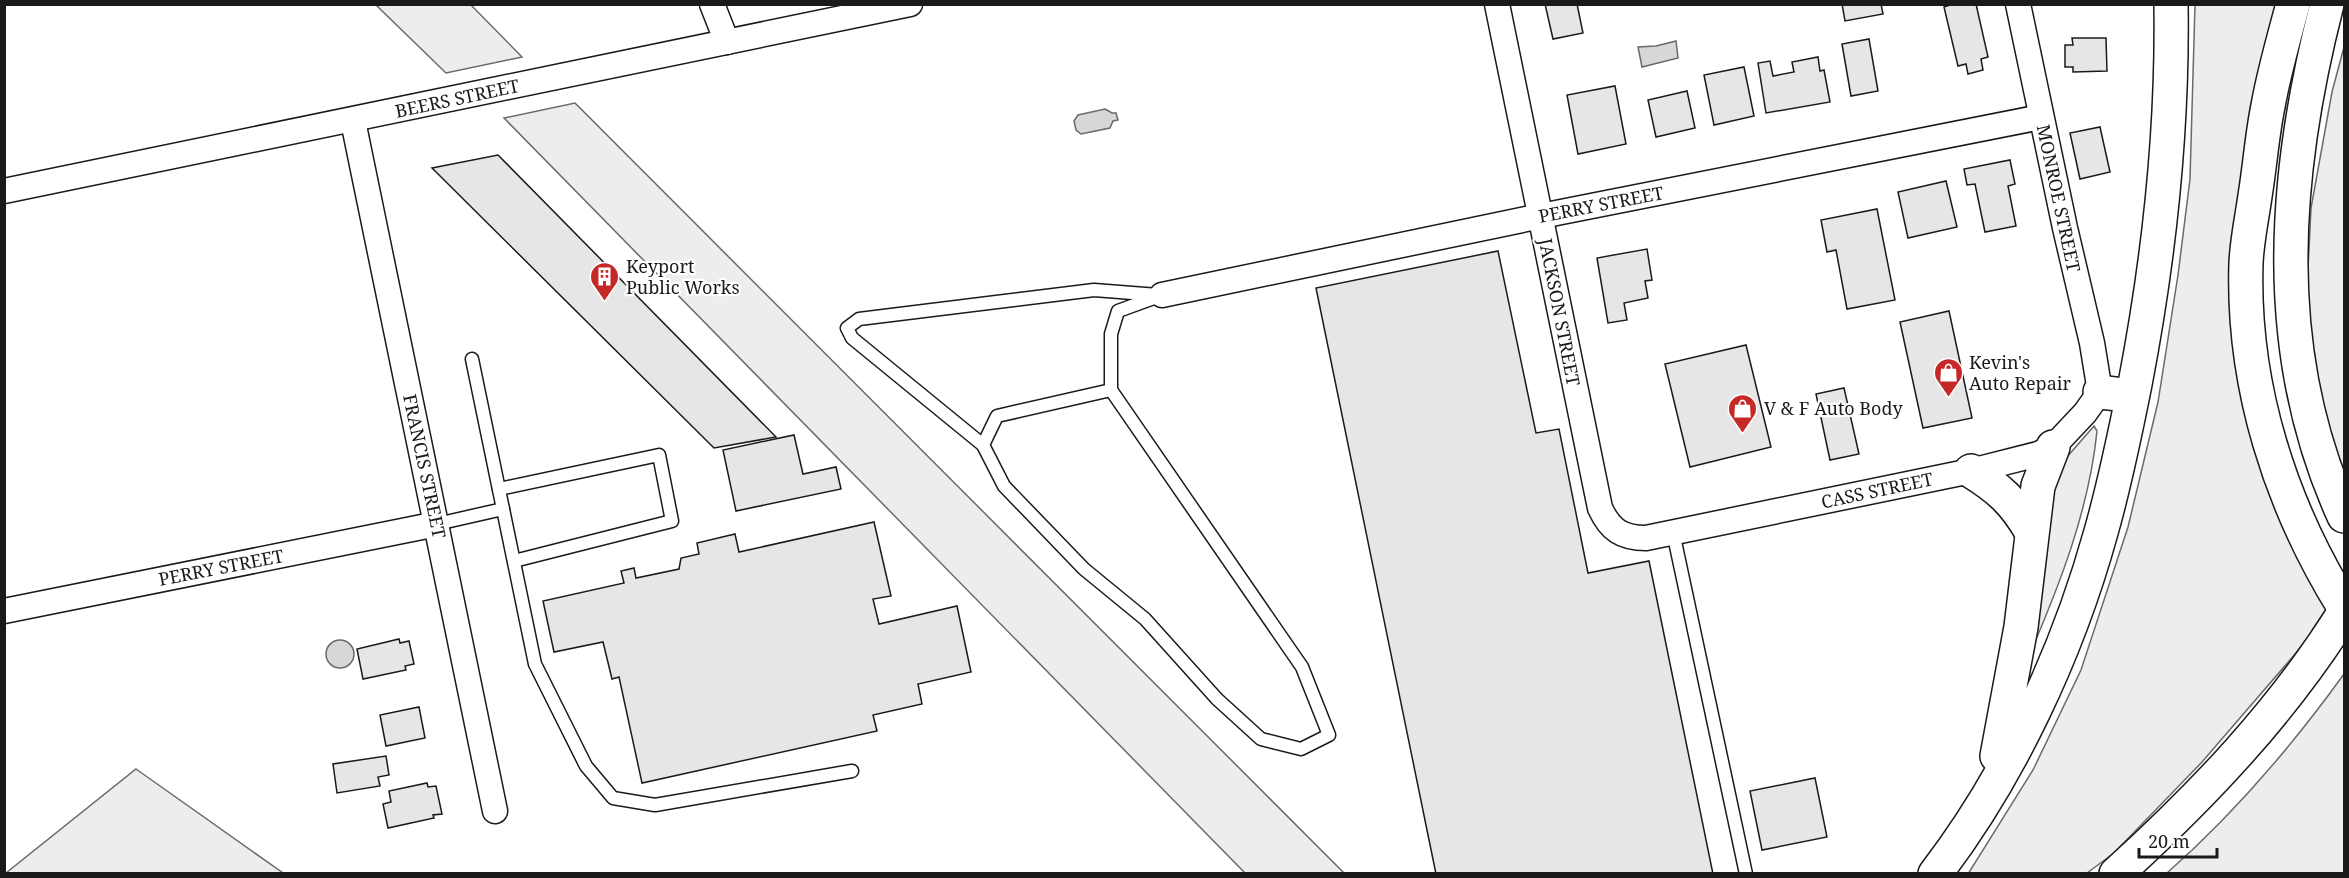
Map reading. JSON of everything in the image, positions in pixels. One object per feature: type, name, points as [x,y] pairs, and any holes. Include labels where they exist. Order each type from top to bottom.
[{"type":"highway","points":[[1935,873],[1967,829],[1991,790],[2039,697],[2079,600],[2114,485],[2150,301],[2162,211],[2169,116],[2171,4]]},
{"type":"highway","points":[[2293,4],[2268,106],[2249,230],[2246,263],[2248,328],[2252,365],[2266,433],[2289,495],[2317,559],[2344,607]]},
{"type":"highway","points":[[2255,200],[2277,127],[2307,4]]},
{"type":"highway","points":[[2327,4],[2308,86],[2293,187],[2290,250],[2291,297],[2299,368],[2322,464],[2344,516]]},
{"type":"highway","points":[[2100,392],[2132,396]]},
{"type":"highway","points":[[1991,790],[2021,627],[2037,486],[2054,447]]},
{"type":"highway","points":[[1971,471],[2001,490],[2011,500],[2031,531]]},
{"type":"highway","points":[[2116,873],[2220,774],[2284,697],[2344,613]]},
{"type":"street","points":[[712,4],[727,42]]},
{"type":"street","name":"BEERS STREET","points":[[4,191],[353,121],[910,4]]},
{"type":"street","name":"JACKSON STREET","points":[[1497,4],[1600,508],[1611,527],[1627,536]]},
{"type":"street","name":"MONROE STREET","points":[[2018,4],[2065,228],[2092,343],[2100,392]]},
{"type":"street","name":"PERRY STREET","points":[[1162,295],[1540,216],[2041,117]]},
{"type":"street","name":"FRANCIS STREET","points":[[353,121],[495,811]]},
{"type":"street","name":"CASS STREET","points":[[1627,536],[1646,538],[1971,471],[2037,454],[2054,447],[2085,413],[2100,392]]},
{"type":"street","name":"PERRY STREET","points":[[4,610],[437,524]]},
{"type":"lane","points":[[1094,290],[1162,295],[1118,311],[1111,334],[1111,390],[1302,667],[1329,735],[1301,749],[1261,740],[1217,699],[1145,619],[1084,569],[1004,486],[983,445],[852,338],[847,328],[859,319],[1094,290]]},
{"type":"lane","points":[[472,359],[535,664],[586,766],[613,798],[655,805],[852,771]]},
{"type":"lane","points":[[983,445],[997,416],[1111,390]]},
{"type":"lane","points":[[499,489],[659,455],[662,466],[672,521],[514,561]]},
{"type":"lane","points":[[437,524],[503,509]]},
{"type":"lane","points":[[1673,532],[1746,873]]},
{"type":"shaded area","points":[[376,5],[471,5],[522,57],[446,73]]},
{"type":"shaded area","points":[[2195,5],[2275,5],[2274,26],[2254,115],[2257,441],[2289,541],[2329,607],[2302,646],[2202,762],[2114,853],[2087,873],[1968,874],[2033,770],[2081,670],[2128,527],[2158,402],[2178,275],[2190,179]]},
{"type":"shaded area","points":[[1676,41],[1678,58],[1642,67],[1638,47],[1656,46]]},
{"type":"shaded area","points":[[2344,47],[2344,480],[2332,452],[2305,330],[2311,208],[2332,92]]},
{"type":"shaded area","points":[[575,103],[1344,873],[1245,873],[504,118]]},
{"type":"shaded area","points":[[1105,109],[1116,113],[1118,120],[1113,121],[1110,128],[1081,134],[1076,130],[1074,121],[1078,115]]},
{"type":"shaded area","points":[[2094,426],[2097,431],[2093,460],[2080,518],[2052,602],[2029,656],[2047,503],[2060,465]]},
{"type":"shaded area","points":[[340,640],[350,644],[354,654],[350,664],[340,668],[330,664],[326,654],[330,644]]},
{"type":"shaded area","points":[[2344,674],[2344,873],[2167,873],[2239,803],[2304,727]]},
{"type":"shaded area","points":[[136,769],[283,873],[6,873]]},
{"type":"building","points":[[1545,4],[1577,4],[1583,33],[1553,39]]},
{"type":"building","points":[[1842,4],[1881,4],[1883,14],[1845,21]]},
{"type":"building","points":[[1953,4],[1976,4],[1988,57],[1981,59],[1983,70],[1968,74],[1966,64],[1958,66],[1944,7]]},
{"type":"building","points":[[2072,38],[2106,38],[2107,71],[2073,72],[2073,67],[2065,67],[2065,45],[2073,45]]},
{"type":"building","points":[[1869,39],[1878,91],[1851,96],[1842,44]]},
{"type":"building","points":[[1818,57],[1820,71],[1824,70],[1830,102],[1766,113],[1758,63],[1770,61],[1773,76],[1794,72],[1792,62]]},
{"type":"building","points":[[1744,67],[1754,116],[1714,125],[1704,75]]},
{"type":"building","points":[[1615,86],[1626,144],[1578,154],[1567,95]]},
{"type":"building","points":[[1687,91],[1695,128],[1656,137],[1648,100]]},
{"type":"building","points":[[2100,127],[2110,172],[2080,179],[2070,133]]},
{"type":"building","name":"Keyport Public Works","points":[[498,155],[776,437],[714,448],[432,168]]},
{"type":"building","points":[[2010,160],[2015,184],[2008,186],[2016,226],[1985,232],[1975,184],[1967,185],[1964,169]]},
{"type":"building","points":[[1946,181],[1957,227],[1908,238],[1898,192]]},
{"type":"building","points":[[1877,209],[1895,300],[1847,309],[1836,250],[1827,252],[1821,220]]},
{"type":"building","points":[[1647,249],[1652,280],[1645,281],[1648,298],[1624,303],[1627,320],[1608,323],[1597,258]]},
{"type":"building","points":[[1498,251],[1536,433],[1559,429],[1588,573],[1649,561],[1713,874],[1436,874],[1316,288]]},
{"type":"building","points":[[1949,311],[1972,418],[1923,428],[1900,322]]},
{"type":"building","points":[[1746,345],[1771,447],[1690,467],[1665,364]]},
{"type":"building","points":[[1844,388],[1859,454],[1830,460],[1816,394]]},
{"type":"building","points":[[794,435],[803,474],[836,467],[841,489],[736,511],[723,450]]},
{"type":"building","points":[[874,522],[891,596],[873,599],[879,624],[957,606],[971,672],[918,684],[922,704],[873,715],[877,731],[642,783],[619,677],[612,679],[603,642],[554,652],[543,601],[624,583],[621,571],[634,568],[636,578],[679,569],[681,558],[699,554],[697,543],[735,534],[739,552]]},
{"type":"building","points":[[399,639],[400,643],[409,641],[414,664],[405,666],[406,670],[363,679],[357,649]]},
{"type":"building","points":[[419,707],[425,738],[386,746],[380,715]]},
{"type":"building","points":[[386,756],[389,775],[378,777],[380,786],[337,793],[333,764]]},
{"type":"building","points":[[1815,778],[1827,837],[1762,850],[1750,791]]},
{"type":"building","points":[[427,783],[428,787],[436,786],[442,814],[433,815],[434,818],[388,828],[383,804],[391,802],[389,791]]},
{"type":"place","name":"Keyport Public Works","points":[[605,302]]},
{"type":"place","name":"Kevin's Auto Repair","points":[[1948,398]]},
{"type":"place","name":"V & F Auto Body","points":[[1743,434]]}]
